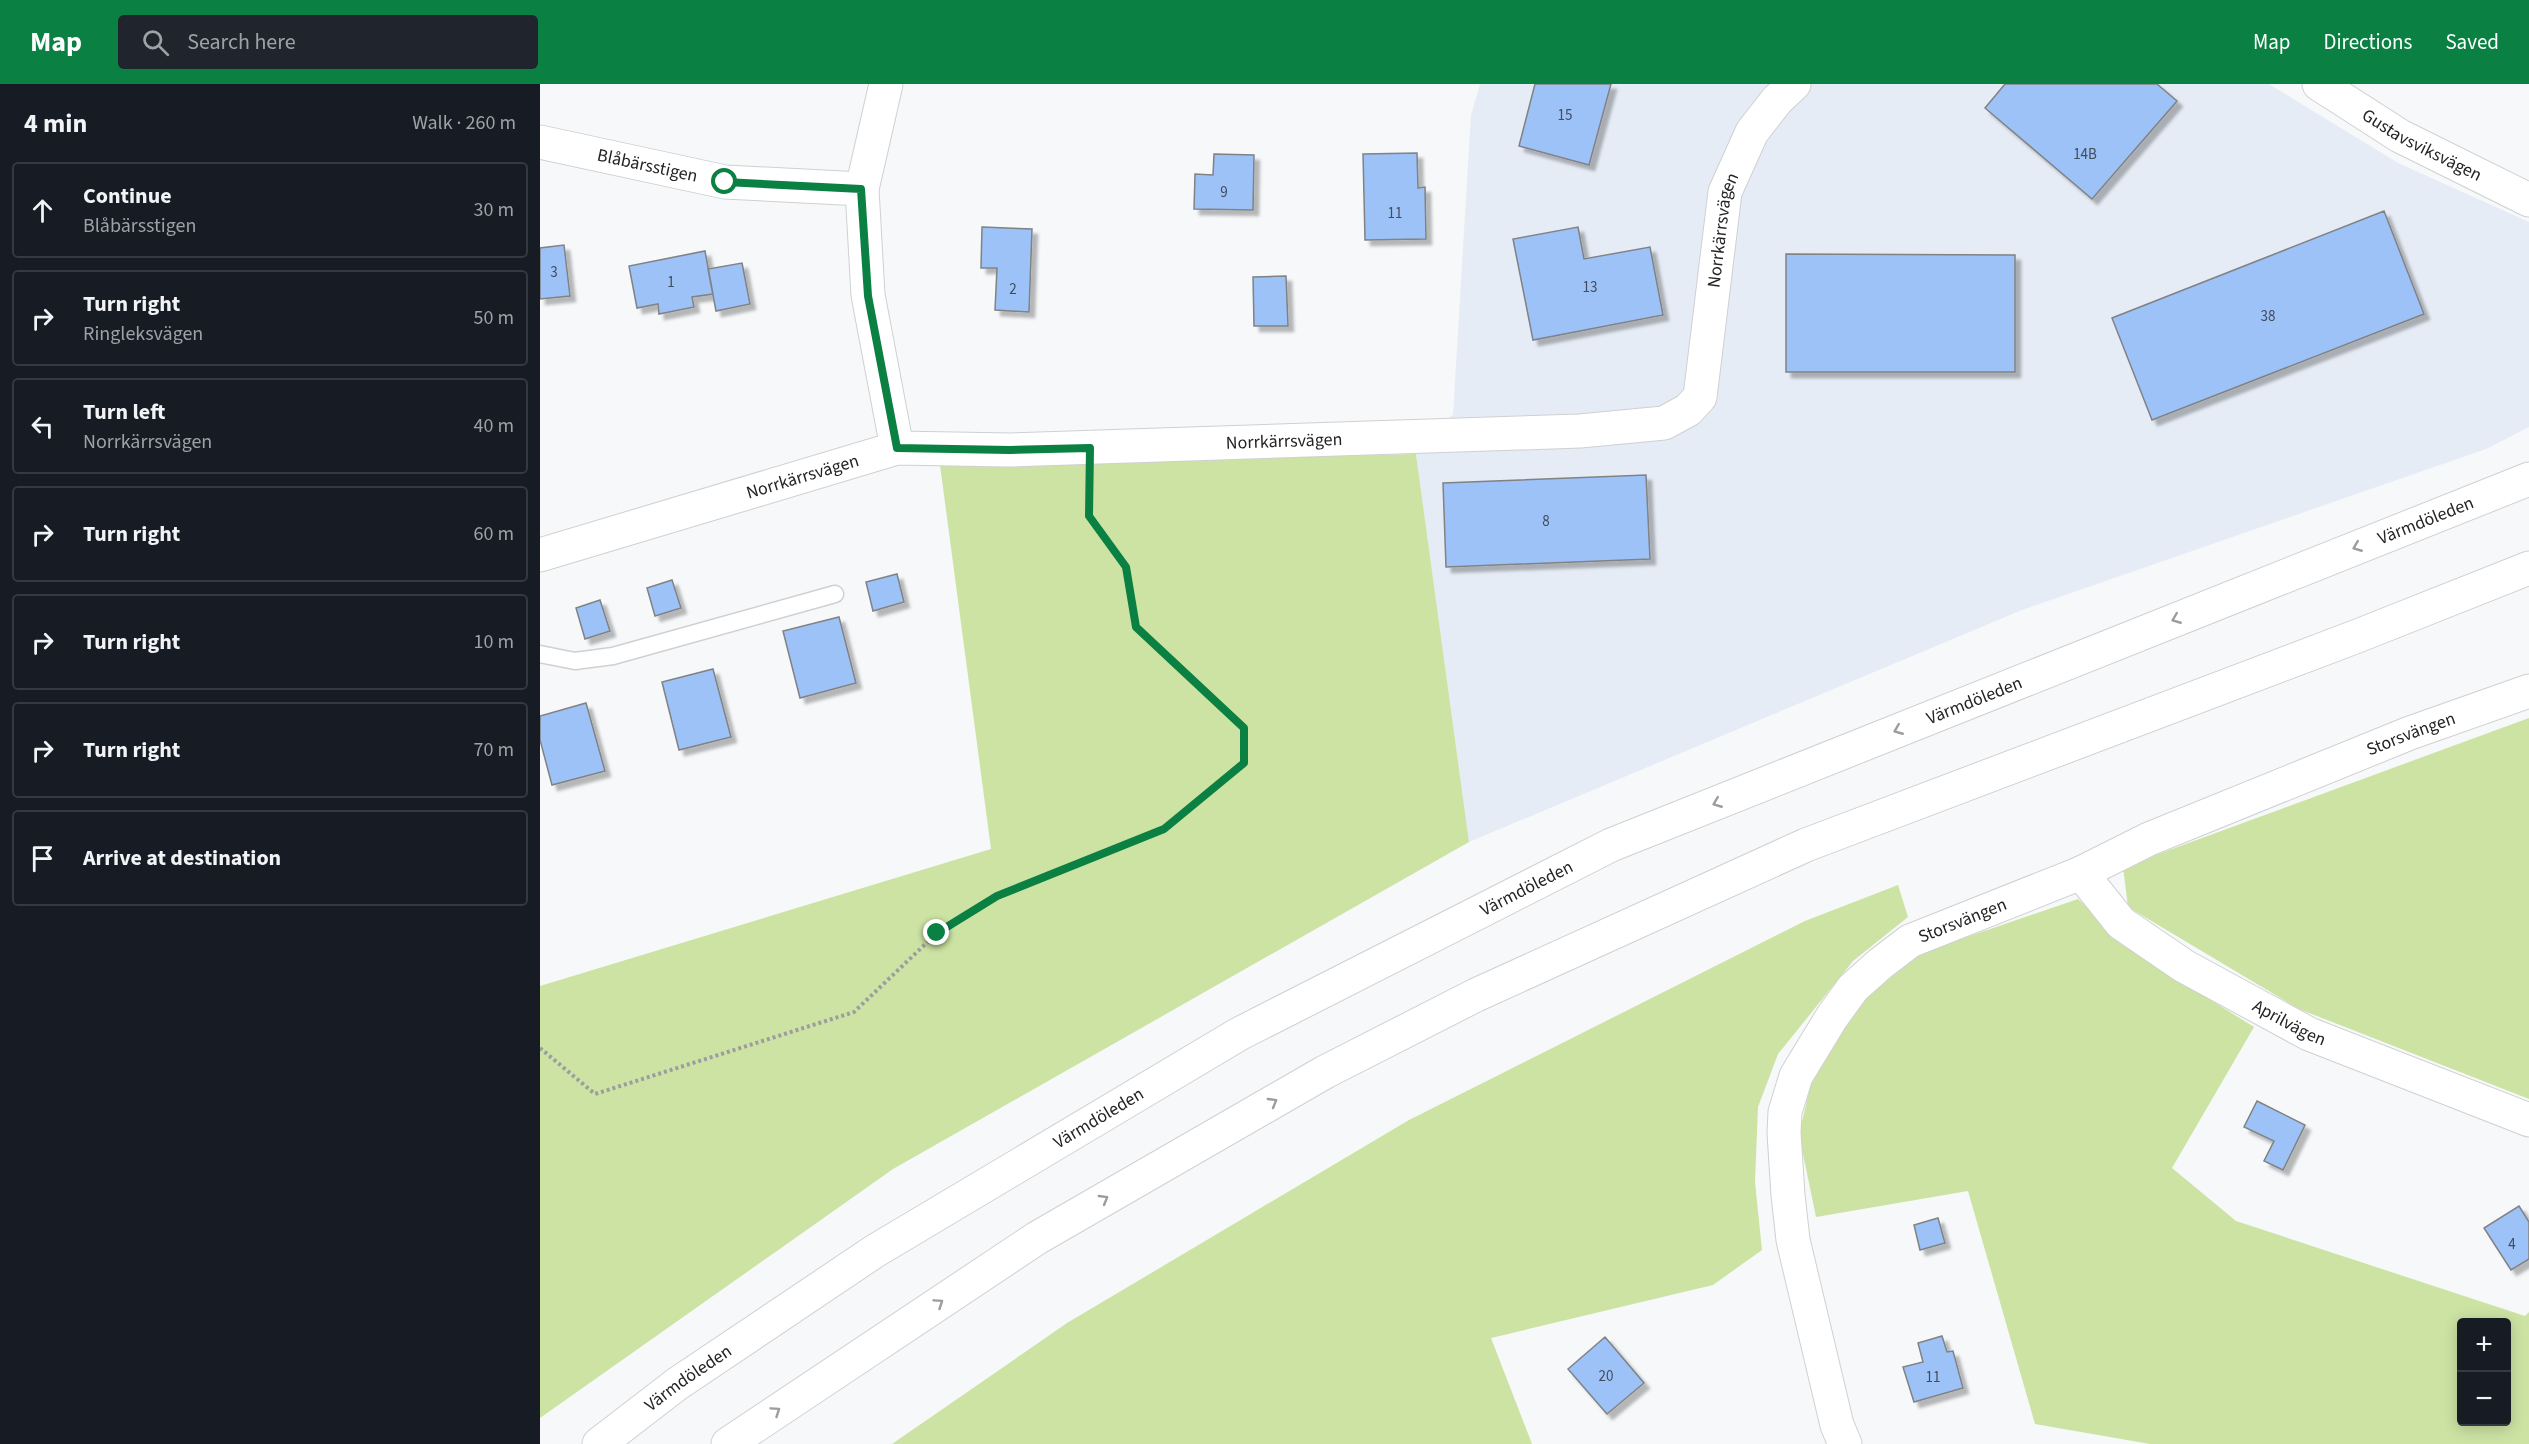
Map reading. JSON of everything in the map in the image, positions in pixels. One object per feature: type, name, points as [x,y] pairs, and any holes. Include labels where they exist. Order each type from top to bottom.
[{"type":"main road","points":[[886,84],[861,189],[868,296],[897,448]]},
{"type":"main road","name":"Norrkärrsvägen","points":[[540,555],[897,448],[1010,450],[1090,448],[1541,433],[1664,423],[1688,410],[1700,398],[1725,192],[1752,132],[1777,100],[1794,84]]},
{"type":"main road","name":"Gustavsviksvägen","points":[[2319,84],[2400,136],[2529,200]]},
{"type":"main road","name":"Blåbärsstigen","points":[[540,142],[725,182],[861,189]]},
{"type":"main road","name":"Värmdöleden","points":[[599,1444],[677,1384],[875,1251],[1239,1034],[1611,845],[2529,479]]},
{"type":"main road","points":[[729,1444],[1037,1238],[1325,1072],[1476,994],[1806,845],[2355,637],[2529,568]]},
{"type":"main road","name":"Storsvängen","points":[[1845,1444],[1837,1425],[1793,1240],[1784,1133],[1785,1112],[1796,1076],[1825,1026],[1854,988],[1910,941],[2080,873],[2149,839],[2410,733],[2529,691]]},
{"type":"main road","name":"Aprilvägen","points":[[2080,873],[2121,923],[2184,966],[2309,1034],[2529,1120]]},
{"type":"lane","points":[[540,654],[575,661],[613,656],[835,594]]},
{"type":"path","points":[[540,1048],[595,1094],[854,1012],[937,933],[997,896],[1164,829],[1244,763],[1244,728],[1136,627],[1126,567],[1089,516],[1090,448]]},
{"type":"shaded area","points":[[1480,84],[2269,84],[2398,163],[2529,222],[2529,427],[2486,449],[2022,610],[1469,842],[1416,454],[1422,436],[1453,415],[1471,115]]},
{"type":"green space","points":[[1416,454],[1469,842],[893,1169],[540,1418],[540,986],[991,849],[940,465]]},
{"type":"green space","points":[[2529,718],[2529,1099],[2299,1009],[2128,907],[2123,867]]},
{"type":"green space","points":[[1898,885],[1908,917],[1853,961],[1778,1054],[1758,1107],[1755,1182],[1762,1250],[1713,1285],[1491,1338],[1532,1444],[892,1444],[1067,1323],[1409,1120],[1805,921]]},
{"type":"green space","points":[[2078,899],[2131,950],[2254,1027],[2172,1168],[2236,1221],[2525,1316],[2529,1312],[2529,1444],[2150,1444],[2035,1424],[1968,1191],[1816,1217],[1799,1135],[1810,1087],[1850,1011],[1920,953]]},
{"type":"building","points":[[1535,84],[1611,84],[1589,165],[1519,146]]},
{"type":"building","points":[[2005,84],[2157,84],[2177,101],[2092,199],[1985,108]]},
{"type":"building","points":[[1417,153],[1418,188],[1425,187],[1426,239],[1365,240],[1363,154]]},
{"type":"building","points":[[1214,154],[1254,155],[1253,210],[1194,209],[1195,174],[1213,175]]},
{"type":"building","points":[[2384,211],[2424,314],[2152,420],[2112,318]]},
{"type":"building","points":[[982,227],[1032,229],[1029,312],[995,310],[997,268],[981,268]]},
{"type":"building","points":[[1578,227],[1584,259],[1650,247],[1663,315],[1533,340],[1513,239]]},
{"type":"building","points":[[564,245],[570,296],[540,299],[540,248]]},
{"type":"building","points":[[705,251],[713,294],[692,297],[694,307],[659,314],[658,304],[637,308],[629,266]]},
{"type":"building","points":[[1786,254],[2015,255],[2015,372],[1786,372]]},
{"type":"building","points":[[742,263],[750,304],[716,311],[708,269]]},
{"type":"building","points":[[1286,276],[1288,326],[1254,326],[1253,277]]},
{"type":"building","points":[[1646,475],[1650,559],[1446,567],[1443,483]]},
{"type":"building","points":[[897,574],[904,602],[873,611],[866,582]]},
{"type":"building","points":[[672,580],[681,608],[655,616],[647,588]]},
{"type":"building","points":[[600,600],[610,631],[585,639],[576,608]]},
{"type":"building","points":[[839,617],[856,683],[800,698],[783,631]]},
{"type":"building","points":[[713,669],[731,737],[679,750],[662,682]]},
{"type":"building","points":[[586,703],[605,771],[552,785],[540,740],[540,716]]},
{"type":"building","points":[[2257,1101],[2305,1125],[2283,1170],[2264,1161],[2274,1141],[2244,1127]]},
{"type":"building","points":[[2519,1206],[2529,1222],[2529,1259],[2511,1270],[2484,1228]]},
{"type":"building","points":[[1938,1218],[1945,1243],[1920,1250],[1914,1225]]},
{"type":"building","points":[[1942,1336],[1947,1352],[1953,1351],[1963,1388],[1914,1402],[1903,1367],[1923,1362],[1918,1343]]},
{"type":"building","points":[[1605,1337],[1644,1383],[1607,1414],[1568,1369]]},
{"type":"route","points":[[725,182],[861,189],[868,296],[897,448],[1010,450],[1090,448],[1089,516],[1126,567],[1136,627],[1244,728],[1244,763],[1164,829],[997,896],[937,933]]}]
